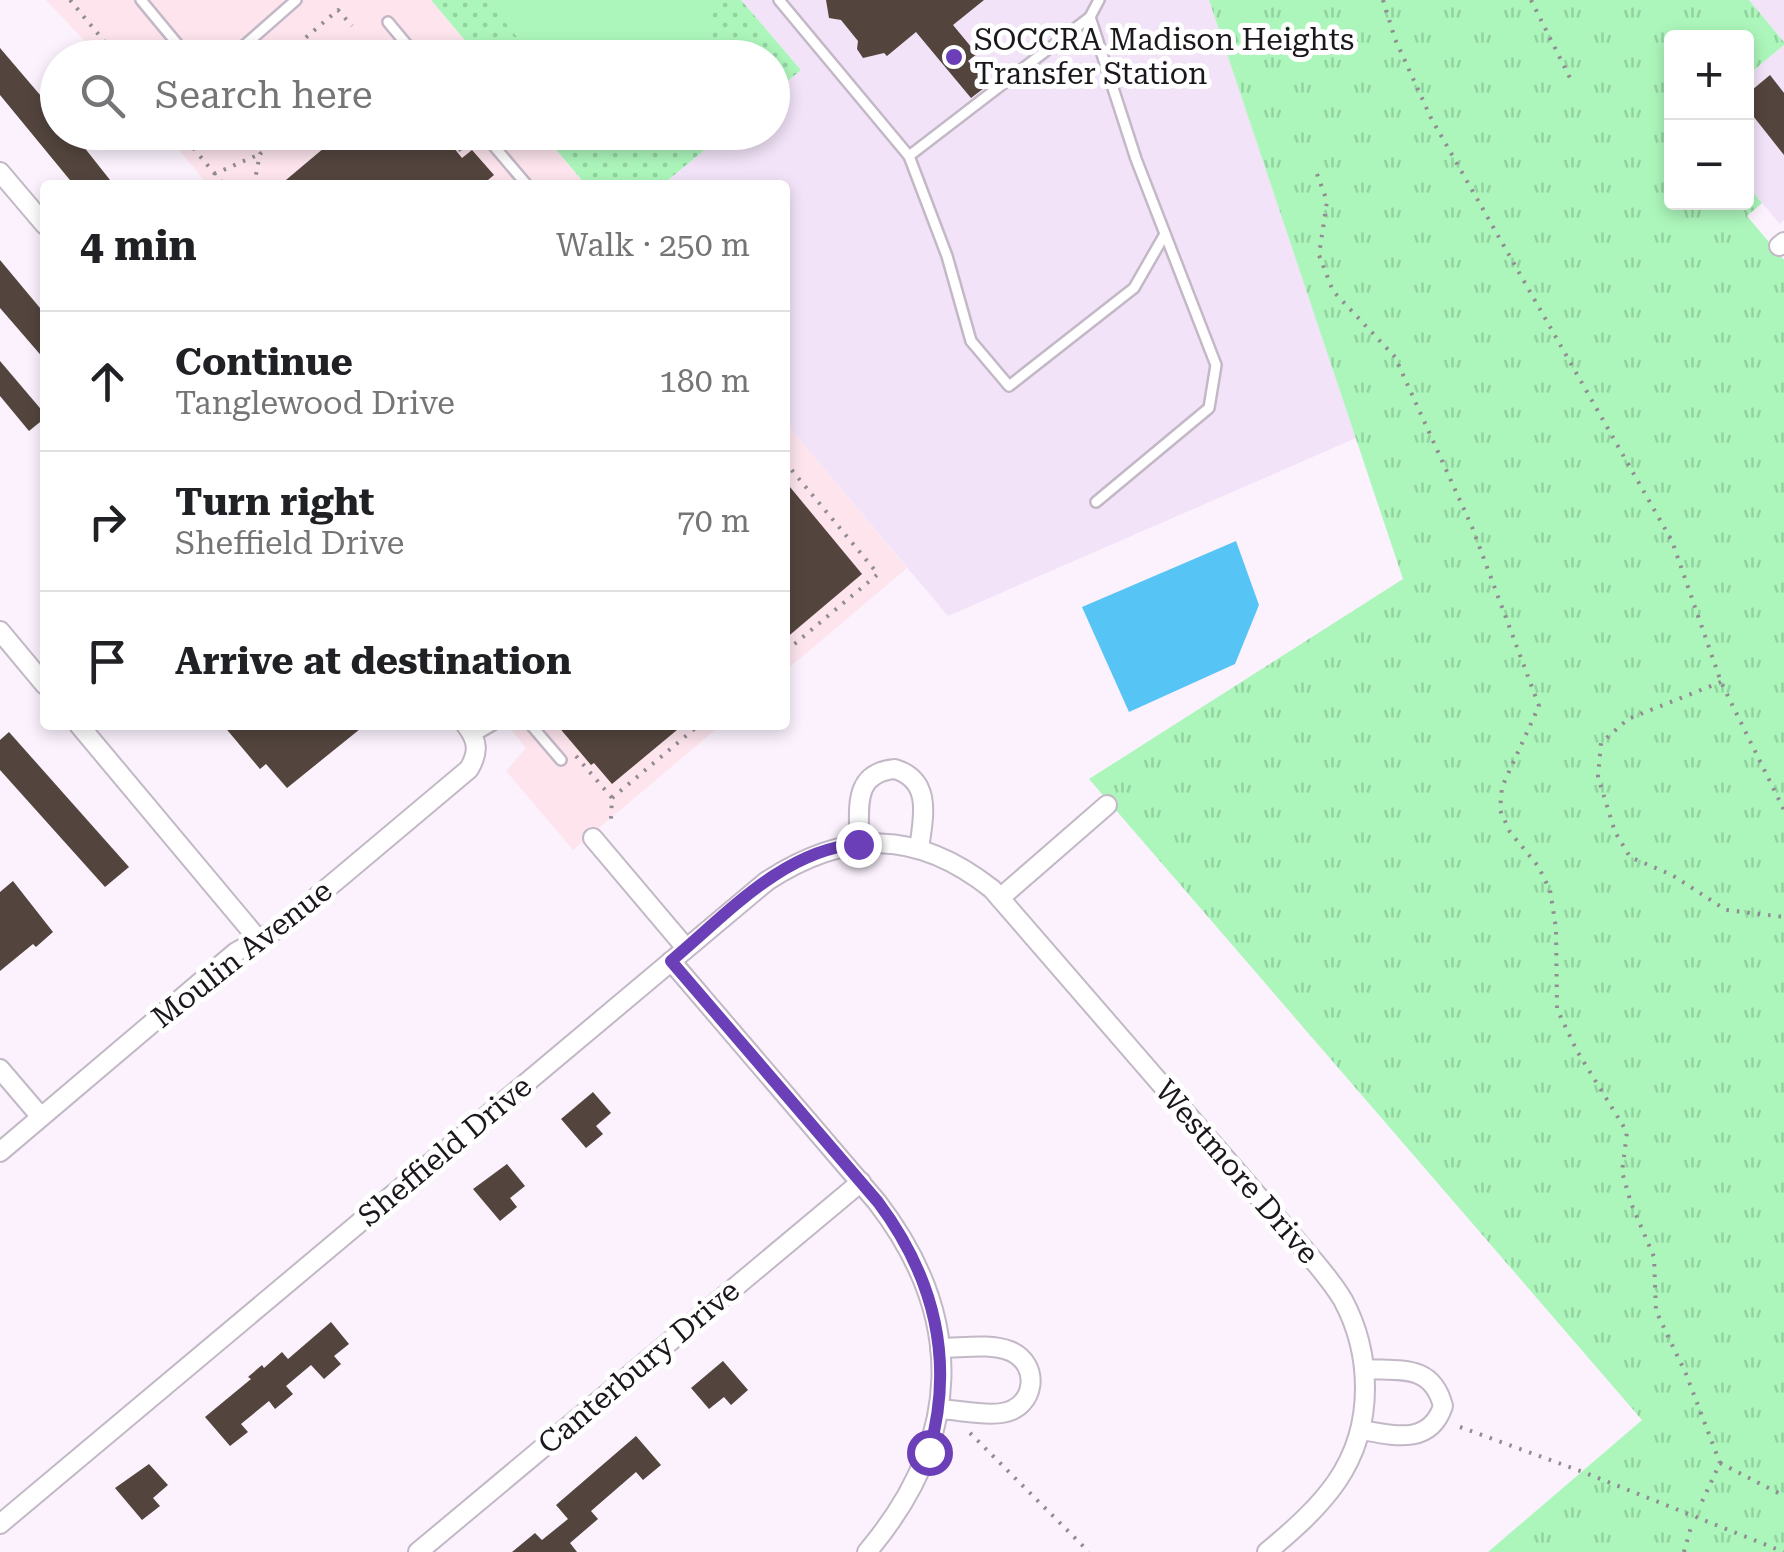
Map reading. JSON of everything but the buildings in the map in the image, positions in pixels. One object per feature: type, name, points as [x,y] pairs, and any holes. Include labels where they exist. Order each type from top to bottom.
[{"type":"street","points":[[0,172],[40,220]]},
{"type":"street","points":[[0,631],[40,678]]},
{"type":"street","points":[[83,730],[258,939]]},
{"type":"street","name":"Moulin Avenue","points":[[0,1152],[236,952],[282,928],[462,776],[469,769],[473,737]]},
{"type":"street","points":[[858,844],[860,794],[864,785],[882,770],[895,769],[912,778],[924,797],[919,849]]},
{"type":"street","points":[[1000,898],[1107,805]]},
{"type":"street","points":[[593,838],[686,948]]},
{"type":"street","name":"Sheffield Drive","points":[[0,1524],[766,881],[798,861],[842,845],[919,849]]},
{"type":"street","name":"Westmore Drive","points":[[919,849],[970,872],[1000,898],[1325,1276],[1353,1320],[1365,1369],[1362,1430],[1351,1460],[1328,1494],[1267,1552]]},
{"type":"street","points":[[671,961],[898,1228],[931,1301],[940,1348],[940,1409],[922,1470],[896,1516],[867,1552]]},
{"type":"street","points":[[0,1069],[41,1117]]},
{"type":"street","name":"Canterbury Drive","points":[[418,1552],[861,1182]]},
{"type":"street","points":[[940,1348],[1006,1349],[1024,1360],[1031,1381],[1025,1399],[1010,1411],[1000,1414],[940,1409]]},
{"type":"street","points":[[1362,1430],[1409,1437],[1428,1431],[1443,1406],[1432,1381],[1424,1376],[1412,1371],[1365,1369]]},
{"type":"lane","points":[[141,0],[174,40]]},
{"type":"lane","points":[[250,40],[296,0]]},
{"type":"lane","points":[[780,0],[909,156],[947,256],[970,342],[1009,386],[1134,288],[1165,234]]},
{"type":"lane","points":[[909,156],[1090,17],[1099,0]]},
{"type":"lane","points":[[1090,17],[1136,159],[1216,365],[1209,408],[1096,502]]},
{"type":"lane","points":[[388,22],[403,40]]},
{"type":"lane","points":[[497,150],[523,180]]},
{"type":"lane","points":[[535,730],[561,760]]},
{"type":"path","points":[[70,0],[103,40]]},
{"type":"path","points":[[1384,0],[1395,40],[1431,118],[1672,541],[1721,682],[1784,810]]},
{"type":"path","points":[[1532,0],[1570,78]]},
{"type":"path","points":[[303,40],[338,10],[352,26]]},
{"type":"path","points":[[195,150],[219,180]]},
{"type":"path","points":[[214,174],[265,150]]},
{"type":"path","points":[[255,180],[260,154]]},
{"type":"path","points":[[1317,174],[1327,201],[1318,255],[1333,290],[1395,357],[1472,526],[1539,706],[1502,787],[1500,810],[1510,832],[1538,866],[1550,890],[1556,928],[1558,1009],[1577,1051],[1627,1132],[1622,1172],[1654,1257],[1656,1311],[1686,1374],[1720,1463],[1784,1496]]},
{"type":"path","points":[[790,468],[878,574],[790,648]]},
{"type":"path","points":[[1721,682],[1628,719],[1601,743],[1598,777],[1615,832],[1630,857],[1672,875],[1726,910],[1784,917]]},
{"type":"path","points":[[612,798],[693,730]]},
{"type":"path","points":[[588,770],[612,798],[611,819]]},
{"type":"path","points":[[1460,1427],[1784,1552]]},
{"type":"path","points":[[970,1434],[1089,1552]]},
{"type":"path","points":[[1699,1508],[1720,1463]]},
{"type":"path","points":[[1684,1552],[1691,1527]]},
{"type":"shaded area","points":[[46,0],[431,0],[465,40],[84,40]]},
{"type":"shaded area","points":[[741,0],[1209,0],[1356,438],[948,616],[790,428],[790,180],[668,180],[704,150],[790,150],[790,79],[801,70],[790,57],[790,40],[775,40]]},
{"type":"shaded area","points":[[1749,0],[1784,0],[1784,42]]},
{"type":"shaded area","points":[[1784,45],[1784,220],[1780,224],[1754,193],[1754,70]]},
{"type":"shaded area","points":[[179,150],[556,150],[582,180],[204,180]]},
{"type":"shaded area","points":[[790,428],[907,568],[790,667]]},
{"type":"shaded area","points":[[511,730],[715,730],[573,850],[506,771],[526,748]]},
{"type":"green space","points":[[431,0],[741,0],[775,40],[465,40]]},
{"type":"green space","points":[[487,0],[718,0],[703,40],[519,40]]},
{"type":"green space","points":[[1209,0],[1749,0],[1784,42],[1754,70],[1754,30],[1664,30],[1664,210],[1754,210],[1747,216],[1784,260],[1784,1552],[1488,1552],[1642,1420],[1089,779],[1403,579]]},
{"type":"green space","points":[[790,57],[801,70],[790,79]]},
{"type":"green space","points":[[556,150],[704,150],[668,180],[582,180]]},
{"type":"green space","points":[[1754,193],[1762,203],[1754,210]]},
{"type":"water","points":[[1236,541],[1259,605],[1235,664],[1129,712],[1082,607]]},
{"type":"place","name":"SOCCRA Madison Heights Transfer Station","points":[[954,57]]},
{"type":"route","points":[[858,844],[820,852],[766,881],[671,961],[878,1202],[898,1228],[918,1266],[931,1301],[941,1360],[940,1409],[929,1452]]}]
